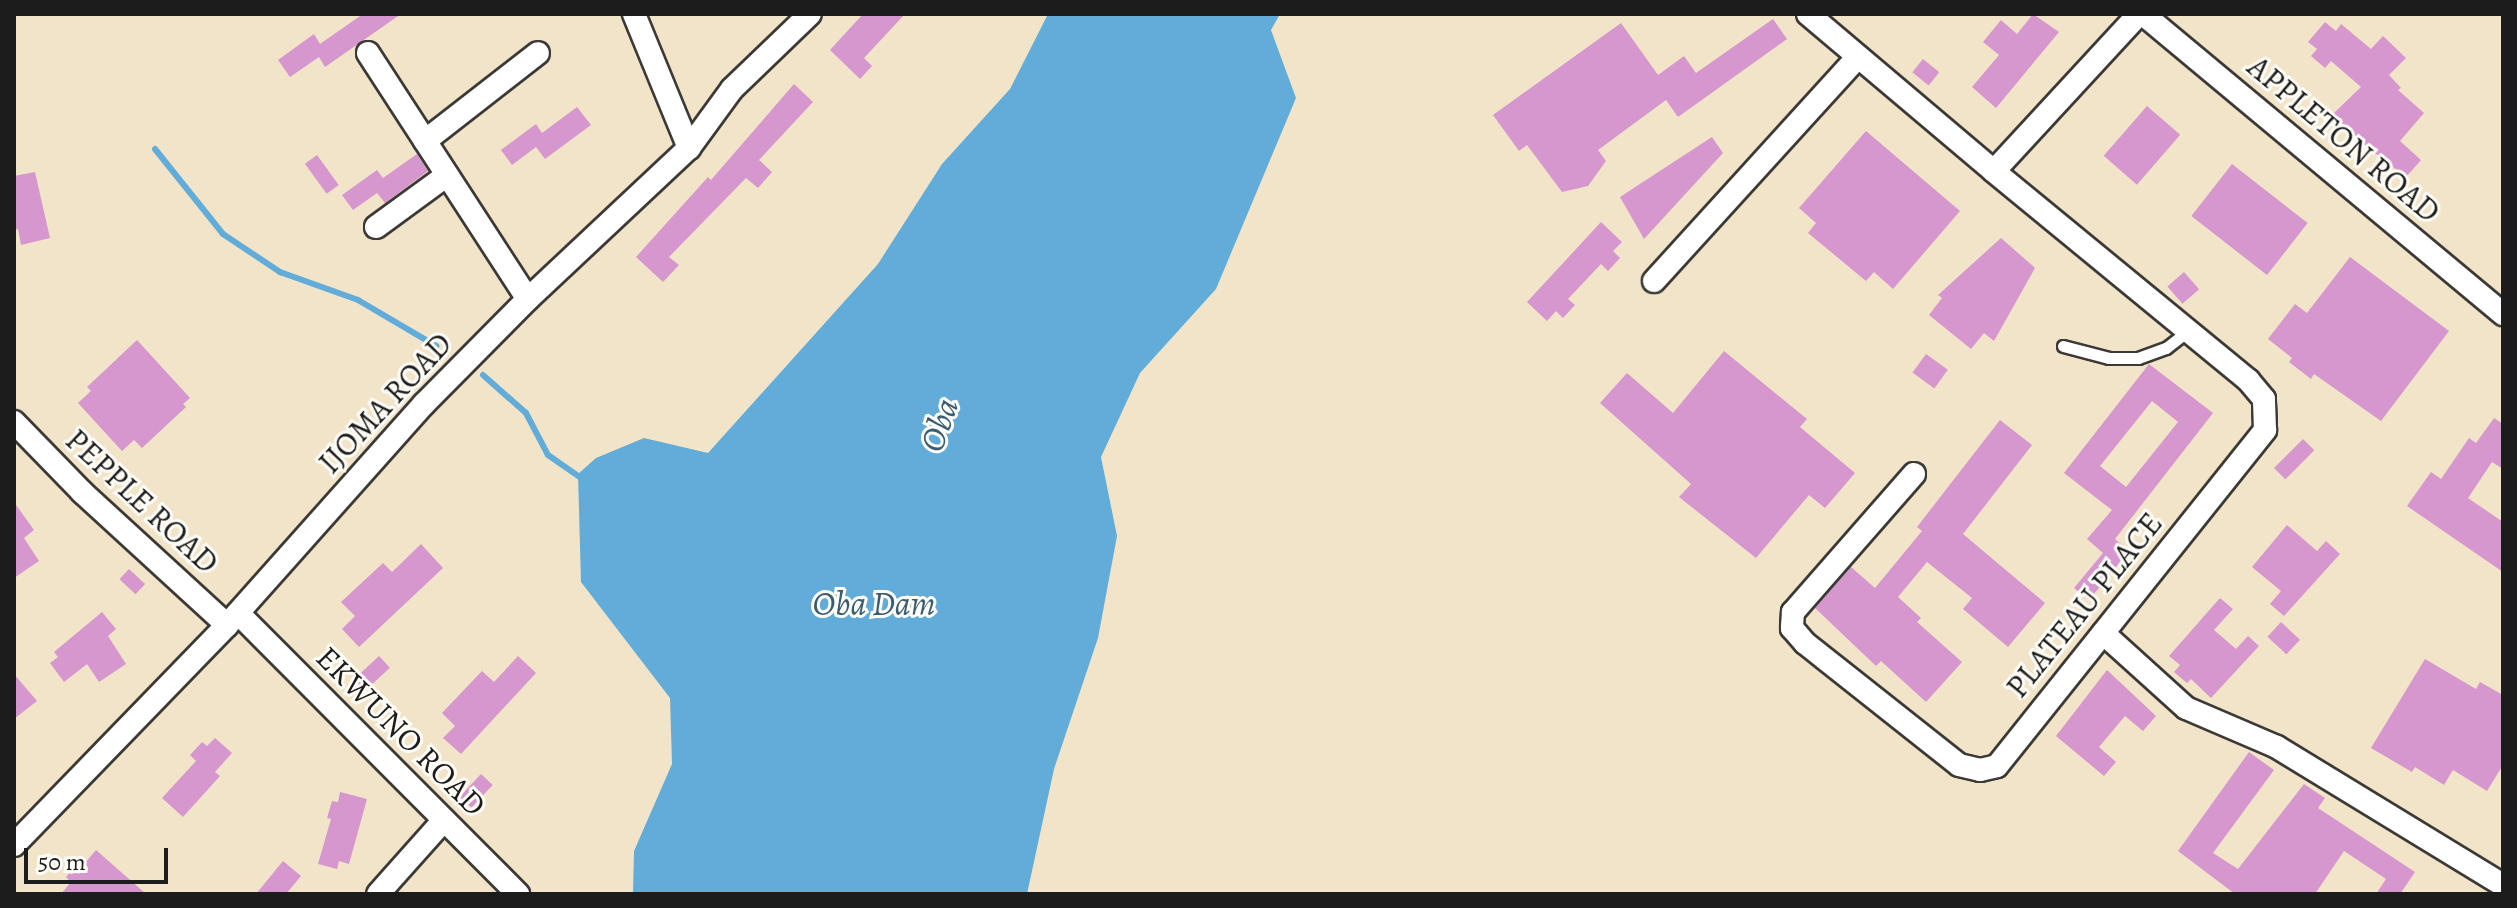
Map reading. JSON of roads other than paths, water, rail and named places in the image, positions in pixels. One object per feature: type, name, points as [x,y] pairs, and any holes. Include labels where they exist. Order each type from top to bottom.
[{"type":"street","points":[[634,14],[689,148]]},
{"type":"street","name":"IJOMA ROAD","points":[[14,845],[233,619],[424,404],[528,299],[689,148],[732,89],[810,14]]},
{"type":"street","name":"PLATEAU PLACE","points":[[1808,14],[2248,380],[2264,399],[2265,430],[1997,766],[1980,770],[1959,765],[1805,643],[1792,628],[1793,612],[1914,474]]},
{"type":"street","points":[[1994,171],[2141,14]]},
{"type":"street","name":"APPLETON ROAD","points":[[2141,14],[2503,314]]},
{"type":"street","points":[[368,53],[528,299]]},
{"type":"street","points":[[425,141],[538,53]]},
{"type":"street","points":[[1654,281],[1858,57]]},
{"type":"street","points":[[376,227],[447,175]]},
{"type":"street","name":"PEPPLE ROAD","points":[[14,422],[82,492],[233,619]]},
{"type":"street","name":"EKWUNO ROAD","points":[[233,619],[518,894]]},
{"type":"street","points":[[2103,633],[2186,708],[2277,747],[2503,885]]},
{"type":"street","points":[[378,894],[444,820]]},
{"type":"lane","points":[[2063,346],[2109,358],[2138,358],[2166,348],[2188,331]]},
{"type":"water","name":"Oba Dam","points":[[1048,14],[1280,14],[1271,30],[1296,98],[1216,289],[1140,373],[1101,457],[1117,536],[1098,638],[1054,769],[1027,894],[633,894],[634,851],[672,764],[670,698],[581,582],[578,474],[596,458],[644,438],[708,453],[878,264],[942,164],[1010,89]]},
{"type":"waterway","points":[[155,149],[223,234],[280,272],[358,300],[436,346]]},
{"type":"waterway","points":[[483,375],[526,413],[548,455],[584,480]]},
{"type":"water label","name":"Oba","points":[[939,425]]}]
